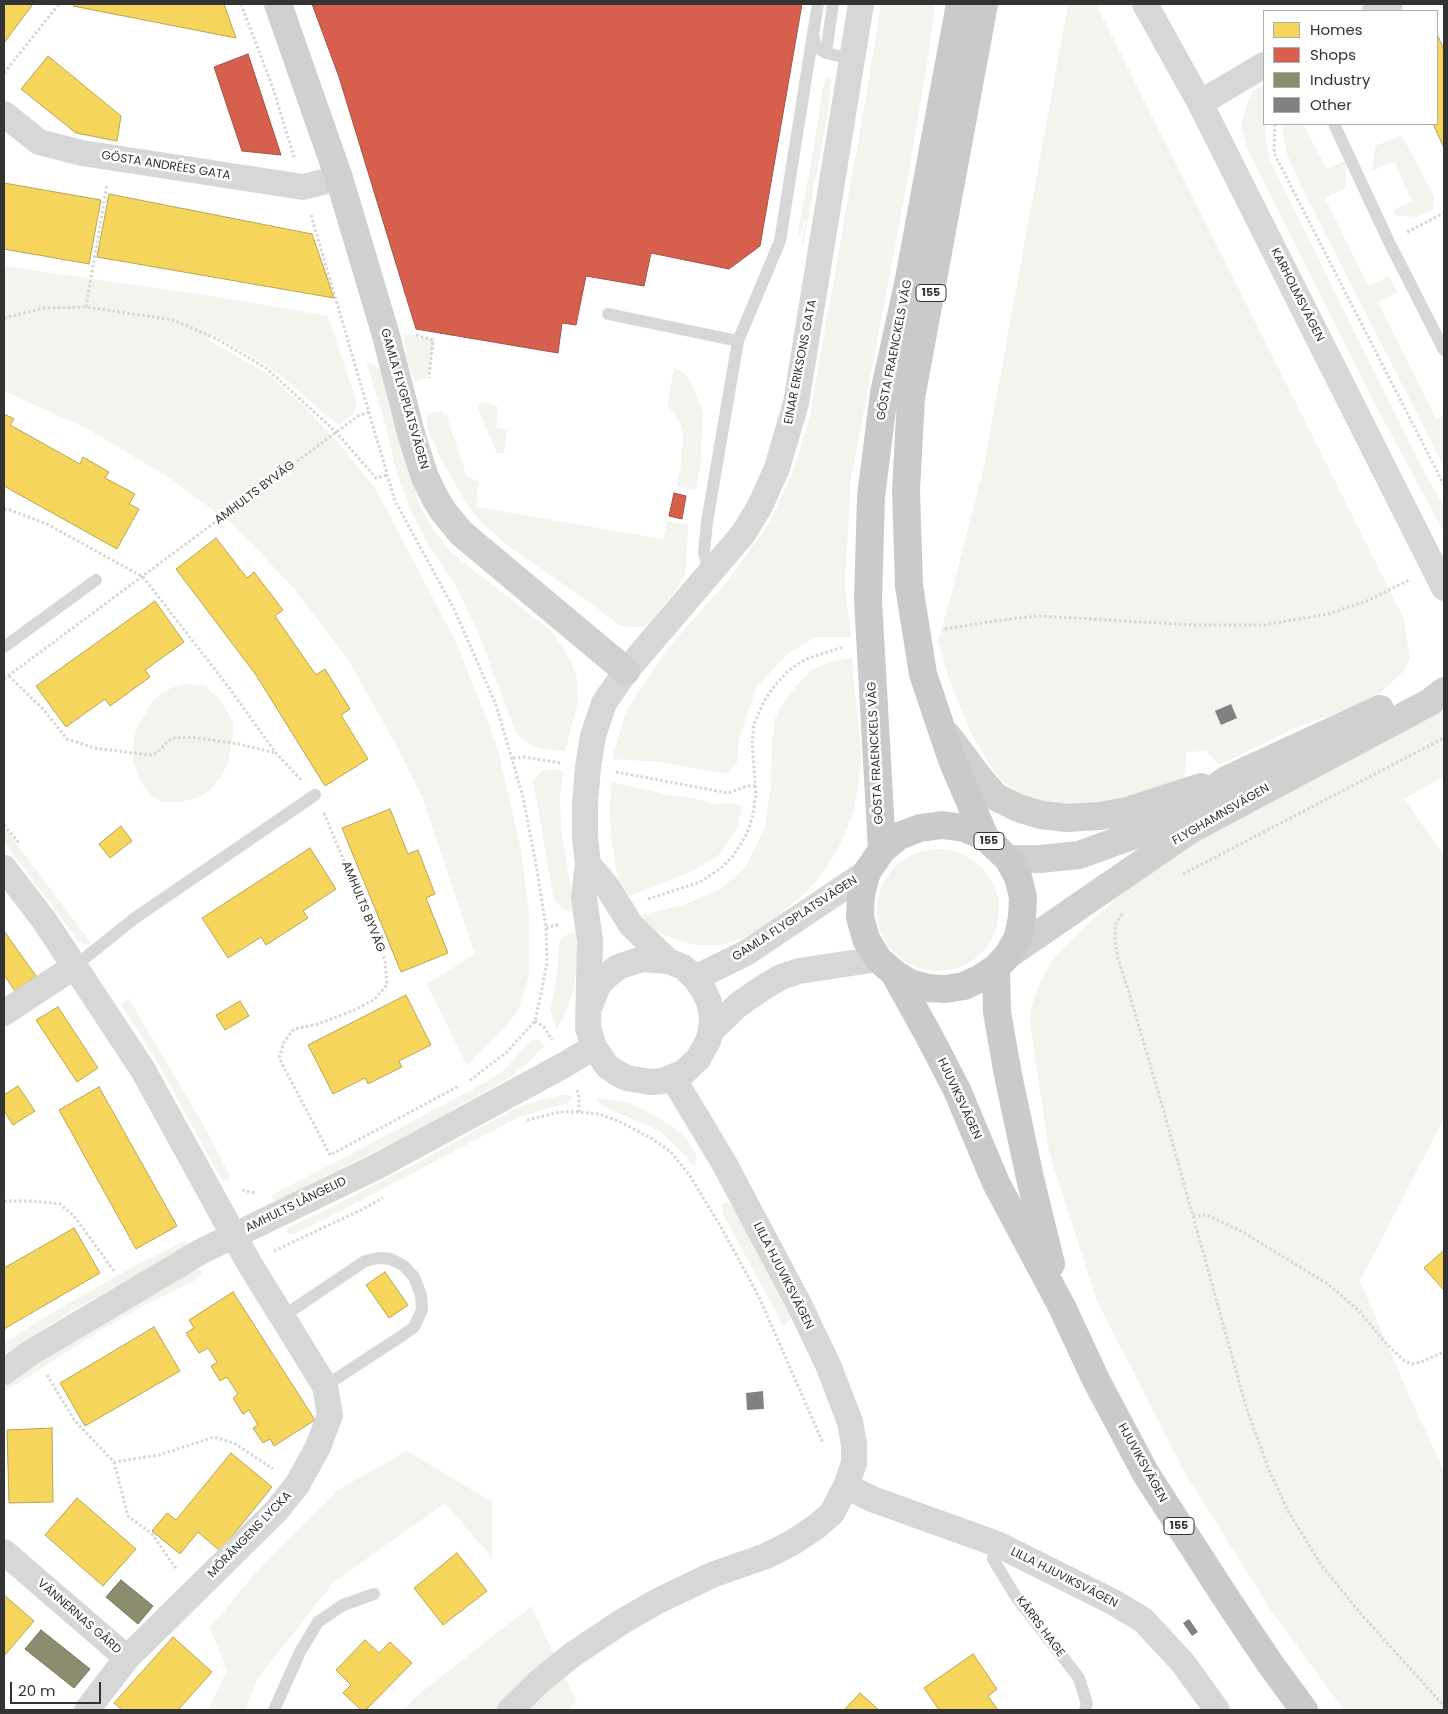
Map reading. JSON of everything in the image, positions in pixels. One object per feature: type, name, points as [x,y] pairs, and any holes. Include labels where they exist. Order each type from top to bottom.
[{"type":"main road","name":"GÖSTA FRAENCKELS VÄG","points":[[875,861],[868,600],[871,497],[884,393],[908,284],[960,4]]},
{"type":"main road","name":"GÖSTA FRAENCKELS VÄG","points":[[984,4],[911,398],[906,490],[909,586],[923,674],[952,760],[985,837]]},
{"type":"main road","name":"GÖSTA FRAENCKELS VÄG","points":[[886,966],[866,939],[860,917],[860,894],[875,861],[899,836],[920,828],[942,825],[964,828],[985,837],[1008,859],[1018,877],[1023,897],[1022,917],[1018,937],[1002,961]]},
{"type":"main road","points":[[886,966],[910,982],[928,988],[946,989],[964,986],[981,978],[1002,961]]},
{"type":"main road","name":"HJUVIKSVÄGEN","points":[[1002,961],[997,1012],[1030,1178],[1062,1306]]},
{"type":"main road","name":"HJUVIKSVÄGEN","points":[[886,966],[929,1036],[957,1090],[996,1183],[1062,1306],[1096,1380],[1146,1474],[1230,1604],[1304,1710]]},
{"type":"street","name":"GAMLA FLYGPLATSVÄGEN","points":[[278,4],[339,178],[385,332],[412,437],[425,477],[434,496],[442,511],[461,533],[626,671]]},
{"type":"street","name":"EINAR ERIKSONS GATA","points":[[626,671],[744,534],[778,468],[796,403],[861,4]]},
{"type":"street","name":"KARHOLMSVÄGEN","points":[[1145,4],[1200,103],[1444,588]]},
{"type":"street","points":[[1376,10],[1390,4]]},
{"type":"street","points":[[1200,103],[1263,66]]},
{"type":"street","name":"GÖSTA ANDRÉES GATA","points":[[4,114],[38,142],[82,153],[303,187],[339,178]]},
{"type":"street","points":[[589,1008],[599,984],[618,967],[642,958],[668,961],[682,967],[704,989],[712,1016],[711,1031],[704,1051],[698,1060],[683,1073],[662,1082],[650,1082],[627,1078],[607,1066],[594,1047],[588,1028],[590,941],[584,896],[588,864],[584,838],[588,767],[593,736],[604,703],[626,671]]},
{"type":"street","name":"FLYGHAMNSVÄGEN","points":[[941,726],[980,779],[996,796],[1018,808],[1041,815],[1067,818],[1100,816],[1151,805],[1185,792],[1226,780],[1423,690],[1444,685]]},
{"type":"street","name":"FLYGHAMNSVÄGEN","points":[[1002,961],[1190,830],[1430,702],[1444,691]]},
{"type":"street","name":"FLYGHAMNSVÄGEN","points":[[1008,859],[1040,859],[1079,855],[1137,834],[1179,814],[1226,780]]},
{"type":"street","name":"GAMLA FLYGPLATSVÄGEN","points":[[695,978],[746,953],[875,861]]},
{"type":"street","points":[[588,864],[608,888],[631,925],[668,961]]},
{"type":"street","points":[[4,868],[44,920],[143,1070],[234,1235]]},
{"type":"street","points":[[4,1013],[75,966]]},
{"type":"street","points":[[711,1031],[738,1005],[764,986],[781,977],[799,971],[886,966]]},
{"type":"street","name":"AMHULTS LÅNGELID","points":[[4,1372],[30,1353],[202,1251],[376,1167],[594,1047]]},
{"type":"street","name":"LILLA HJUVIKSVÄGEN","points":[[510,1710],[540,1681],[572,1655],[616,1625],[658,1601],[704,1579],[766,1556],[790,1544],[816,1527],[832,1513],[846,1486],[854,1462],[854,1444],[850,1422],[829,1367],[799,1304],[729,1172],[673,1078]]},
{"type":"street","name":"MÖRÄNGENS LYCKA","points":[[127,1658],[276,1512],[298,1485],[318,1447],[330,1415],[326,1386],[249,1263],[234,1235]]},
{"type":"street","name":"LILLA HJUVIKSVÄGEN","points":[[846,1486],[872,1499],[997,1544],[1113,1602],[1143,1620],[1183,1663],[1217,1710]]},
{"type":"street","name":"VÄNNERNAS GÅRD","points":[[4,1552],[127,1658],[87,1710]]},
{"type":"lane","points":[[710,574],[704,552],[707,522],[738,341],[780,241],[818,4]]},
{"type":"lane","points":[[826,53],[833,4]]},
{"type":"lane","points":[[813,34],[816,47],[826,53],[852,59]]},
{"type":"lane","points":[[1334,125],[1444,350]]},
{"type":"lane","points":[[608,314],[738,341]]},
{"type":"lane","points":[[5,644],[96,580]]},
{"type":"lane","points":[[75,966],[135,918],[316,795]]},
{"type":"lane","points":[[282,1317],[365,1261],[378,1258],[392,1259],[404,1266],[414,1277],[421,1295],[422,1310],[414,1326],[326,1386]]},
{"type":"lane","name":"KÄRRS HAGE","points":[[997,1544],[993,1559],[1016,1597],[1079,1678],[1087,1704],[1085,1710]]},
{"type":"lane","points":[[274,1710],[300,1652],[318,1622],[343,1605],[374,1594]]},
{"type":"path","points":[[4,73],[59,4]]},
{"type":"path","points":[[241,4],[273,88],[394,501],[455,611],[496,706],[524,797],[546,928],[546,963],[542,994],[534,1021],[507,1052],[471,1080],[322,1159]]},
{"type":"path","points":[[1275,125],[1274,153],[1444,485]]},
{"type":"path","points":[[86,307],[112,158]]},
{"type":"path","points":[[1390,242],[1444,213]]},
{"type":"path","points":[[4,318],[44,308],[86,307],[173,320],[217,339],[266,368],[336,432],[376,478],[387,475]]},
{"type":"path","name":"AMHULTS BYVÄG","points":[[4,679],[336,432],[358,416],[369,412]]},
{"type":"path","name":"AMHULTS BYVÄG","points":[[4,509],[47,524],[143,577],[227,685],[276,753],[316,795],[332,829],[385,960],[387,985],[374,1000],[318,1024],[294,1029],[284,1042],[279,1058],[330,1155]]},
{"type":"path","points":[[937,631],[1038,616],[1195,624],[1264,625],[1328,614],[1369,600],[1389,590]]},
{"type":"path","points":[[620,908],[700,882],[721,868],[733,856],[747,834],[753,814],[756,794],[752,742],[754,724],[764,701],[789,670],[806,660],[846,646]]},
{"type":"path","points":[[9,676],[44,710],[68,739],[94,748],[150,755],[157,753],[168,741],[175,738],[191,737],[239,744],[276,753]]},
{"type":"path","points":[[1176,877],[1444,738]]},
{"type":"path","points":[[513,758],[524,757],[588,767],[728,793],[747,786],[755,786]]},
{"type":"path","points":[[1126,909],[1116,923],[1115,939],[1118,959],[1136,1014],[1247,1410],[1269,1470],[1288,1511],[1322,1566],[1361,1614],[1444,1706]]},
{"type":"path","points":[[546,928],[586,917]]},
{"type":"path","points":[[520,1123],[560,1112],[599,1114],[618,1121],[651,1138],[671,1152],[690,1176],[759,1297],[822,1442],[827,1447]]},
{"type":"path","points":[[217,1204],[242,1190],[256,1193],[262,1190]]},
{"type":"path","points":[[249,1263],[312,1235],[390,1194]]},
{"type":"path","points":[[4,1201],[60,1204],[74,1216],[116,1273]]},
{"type":"path","points":[[1193,1216],[1207,1215],[1241,1231],[1328,1284],[1358,1310],[1403,1360],[1412,1364],[1444,1352]]},
{"type":"path","points":[[39,1377],[46,1372],[75,1421],[114,1462],[128,1516],[152,1534],[194,1592]]},
{"type":"path","points":[[114,1462],[159,1455],[214,1437],[234,1443],[298,1485]]},
{"type":"shaded area","points":[[881,4],[935,4],[906,189],[851,479],[845,587],[851,637],[816,637],[790,652],[757,686],[739,739],[737,764],[726,774],[661,762],[612,759],[627,709],[670,646],[729,579],[769,523],[792,474],[809,420]]},
{"type":"shaded area","points":[[1068,4],[1096,4],[1404,619],[1410,660],[1404,671],[1380,693],[1364,703],[1295,728],[1219,765],[1207,751],[1187,752],[1184,780],[1138,795],[1097,803],[1054,805],[1021,796],[999,778],[993,770],[970,731],[949,679],[938,641],[983,470]]},
{"type":"shaded area","points":[[831,78],[829,106],[803,247],[802,239],[806,222],[804,220],[801,234],[797,237],[822,91],[826,79]]},
{"type":"shaded area","points":[[1263,86],[1263,125],[1266,125],[1265,136],[1270,161],[1423,470],[1444,507],[1444,533],[1367,389],[1248,151],[1241,126],[1247,103],[1254,90]]},
{"type":"shaded area","points":[[1284,125],[1304,125],[1327,169],[1344,161],[1346,162],[1346,188],[1325,198],[1368,286],[1389,276],[1398,293],[1378,302],[1436,419],[1444,415],[1444,467],[1300,184],[1287,154],[1283,137]]},
{"type":"shaded area","points":[[1402,136],[1434,196],[1433,209],[1417,217],[1395,215],[1394,210],[1412,201],[1394,161],[1372,171],[1375,146]]},
{"type":"shaded area","points":[[4,266],[218,297],[328,316],[356,399],[356,408],[353,414],[339,425],[264,363],[212,334],[209,341],[265,372],[301,404],[336,440],[377,491],[459,648],[498,749],[521,850],[529,911],[529,976],[519,1009],[507,1025],[467,1066],[427,984],[475,954],[423,799],[397,747],[349,661],[291,585],[232,524],[171,479],[86,428],[4,391]]},
{"type":"shaded area","points":[[404,334],[435,339],[428,374],[419,381],[416,381],[412,375],[407,358]]},
{"type":"shaded area","points":[[366,361],[380,369],[395,426],[421,508],[430,524],[449,550],[551,631],[573,665],[577,679],[578,703],[565,751],[535,747],[524,741],[516,733],[477,630],[456,586],[429,546],[409,507],[396,469],[386,427]]},
{"type":"shaded area","points":[[674,368],[685,374],[693,386],[703,413],[701,461],[696,490],[676,486],[681,467],[683,433],[674,412],[667,406]]},
{"type":"shaded area","points":[[482,401],[498,407],[496,428],[507,430],[504,453],[497,453],[495,449],[478,408]]},
{"type":"shaded area","points":[[442,411],[447,416],[467,477],[479,482],[476,507],[663,539],[667,521],[688,525],[686,573],[675,591],[649,624],[640,627],[630,627],[617,624],[592,604],[508,546],[487,528],[469,508],[441,459],[428,430],[428,416]]},
{"type":"shaded area","points":[[852,657],[861,751],[859,782],[854,810],[841,843],[820,877],[802,896],[773,919],[772,922],[741,939],[720,945],[696,945],[658,932],[641,915],[683,905],[719,890],[745,868],[765,828],[771,781],[775,717],[791,692],[810,671],[831,662]]},
{"type":"shaded area","points":[[187,684],[206,686],[219,698],[226,709],[233,724],[230,754],[221,777],[209,791],[200,797],[181,802],[163,802],[153,797],[138,777],[133,760],[134,737],[152,702],[163,692]]},
{"type":"shaded area","points":[[1444,709],[1444,776],[1404,799],[1444,855],[1444,1118],[1360,1281],[1444,1471],[1444,1710],[1344,1710],[1274,1615],[1184,1471],[1097,1301],[1049,1152],[1030,1024],[1031,1007],[1041,980],[1054,957],[1093,919],[1146,873],[1232,817]]},
{"type":"shaded area","points":[[555,769],[563,771],[560,798],[561,830],[575,911],[572,912],[563,909],[554,900],[533,781],[541,771]]},
{"type":"shaded area","points":[[612,782],[715,804],[732,803],[742,806],[737,829],[718,856],[691,872],[629,896],[618,878],[611,838],[609,804]]},
{"type":"shaded area","points":[[4,827],[91,943],[90,945],[79,942],[4,842]]},
{"type":"shaded area","points":[[938,849],[950,850],[961,854],[972,859],[981,867],[989,876],[994,887],[998,898],[998,922],[994,933],[989,944],[981,953],[972,961],[961,966],[950,970],[938,971],[926,970],[915,966],[904,961],[895,953],[887,944],[882,933],[878,922],[877,910],[878,898],[882,887],[887,876],[895,867],[904,859],[915,854],[926,850]]},
{"type":"shaded area","points":[[576,932],[577,961],[574,989],[565,1014],[557,1028],[550,1011],[556,984],[559,944],[566,935]]},
{"type":"shaded area","points":[[129,999],[200,1119],[229,1173],[229,1180],[224,1181],[221,1178],[156,1060],[121,1004]]},
{"type":"shaded area","points":[[533,1039],[541,1040],[544,1046],[526,1065],[509,1078],[404,1137],[274,1202],[273,1194],[486,1082],[504,1070]]},
{"type":"shaded area","points":[[569,1095],[571,1099],[568,1103],[521,1116],[316,1224],[293,1234],[288,1234],[285,1229],[411,1166],[516,1108]]},
{"type":"shaded area","points":[[597,1098],[630,1103],[672,1126],[687,1139],[696,1154],[695,1166],[658,1130],[609,1109],[600,1104]]},
{"type":"shaded area","points":[[727,1202],[735,1209],[790,1311],[791,1318],[784,1327],[722,1212],[723,1203]]},
{"type":"shaded area","points":[[185,1241],[189,1245],[183,1250],[70,1312],[4,1354],[4,1343],[50,1314],[134,1266]]},
{"type":"shaded area","points":[[197,1270],[202,1272],[200,1278],[143,1306],[101,1330],[4,1392],[4,1381]]},
{"type":"shaded area","points":[[407,1451],[492,1502],[492,1558],[445,1503],[334,1582],[257,1679],[246,1710],[208,1710],[227,1671],[210,1628],[252,1577],[336,1491]]},
{"type":"shaded area","points":[[531,1606],[577,1702],[569,1710],[405,1710],[414,1698]]},
{"type":"building: Homes","points":[[4,4],[33,4],[4,43]]},
{"type":"building: Homes","points":[[75,4],[224,4],[236,38],[73,6]]},
{"type":"building: Homes","points":[[1438,36],[1444,50],[1444,148],[1433,125],[1438,125]]},
{"type":"building: Homes","points":[[48,56],[121,116],[117,141],[76,133],[21,89]]},
{"type":"building: Homes","points":[[4,183],[101,200],[89,264],[4,249]]},
{"type":"building: Homes","points":[[109,194],[312,234],[334,298],[97,257]]},
{"type":"building: Homes","points":[[4,414],[14,419],[10,425],[80,464],[83,457],[109,472],[105,478],[135,494],[129,504],[139,509],[117,549],[4,486]]},
{"type":"building: Homes","points":[[216,538],[247,578],[254,572],[283,610],[275,616],[316,675],[325,669],[350,709],[341,715],[368,759],[325,786],[256,675],[176,569]]},
{"type":"building: Homes","points":[[155,601],[184,642],[145,670],[150,677],[110,706],[105,699],[66,727],[36,686]]},
{"type":"building: Homes","points":[[390,809],[408,854],[418,850],[435,894],[426,898],[448,953],[401,972],[342,828]]},
{"type":"building: Homes","points":[[121,826],[132,841],[110,858],[99,844]]},
{"type":"building: Homes","points":[[310,848],[336,889],[303,911],[308,918],[266,945],[261,937],[228,958],[202,918]]},
{"type":"building: Homes","points":[[4,931],[36,976],[15,991],[4,975]]},
{"type":"building: Homes","points":[[406,995],[431,1045],[399,1061],[402,1067],[368,1084],[365,1078],[333,1094],[308,1045]]},
{"type":"building: Homes","points":[[240,1001],[249,1016],[225,1030],[216,1015]]},
{"type":"building: Homes","points":[[58,1007],[98,1068],[77,1082],[36,1020]]},
{"type":"building: Homes","points":[[18,1086],[35,1111],[13,1125],[4,1111],[4,1095]]},
{"type":"building: Homes","points":[[99,1087],[177,1226],[136,1249],[59,1110]]},
{"type":"building: Homes","points":[[74,1228],[100,1273],[4,1329],[4,1268]]},
{"type":"building: Homes","points":[[1444,1250],[1444,1290],[1424,1268]]},
{"type":"building: Homes","points":[[385,1272],[408,1305],[389,1318],[366,1285]]},
{"type":"building: Homes","points":[[233,1292],[315,1420],[274,1446],[270,1439],[263,1443],[253,1428],[258,1425],[249,1410],[243,1414],[233,1398],[238,1394],[227,1377],[220,1381],[211,1366],[217,1362],[208,1348],[199,1353],[186,1333],[194,1328],[189,1320]]},
{"type":"building: Homes","points":[[154,1327],[180,1371],[85,1426],[60,1383]]},
{"type":"building: Homes","points":[[52,1428],[53,1502],[9,1503],[7,1430]]},
{"type":"building: Homes","points":[[231,1453],[272,1487],[220,1551],[198,1532],[180,1554],[152,1531],[167,1513],[176,1520]]},
{"type":"building: Homes","points":[[77,1498],[136,1549],[103,1586],[45,1535]]},
{"type":"building: Homes","points":[[457,1553],[487,1591],[443,1625],[414,1588]]},
{"type":"building: Homes","points":[[4,1595],[34,1621],[4,1656]]},
{"type":"building: Homes","points":[[173,1637],[212,1672],[178,1710],[122,1710],[114,1703]]},
{"type":"building: Homes","points":[[365,1640],[379,1653],[390,1642],[412,1663],[366,1710],[361,1710],[343,1693],[351,1685],[336,1670]]},
{"type":"building: Homes","points":[[973,1654],[997,1689],[988,1696],[998,1710],[939,1710],[924,1688]]},
{"type":"building: Homes","points":[[860,1693],[879,1710],[844,1710]]},
{"type":"building: Shops","points":[[312,4],[802,4],[760,246],[729,269],[651,253],[644,286],[586,276],[576,325],[562,323],[558,353],[416,329],[339,77]]},
{"type":"building: Shops","points":[[248,54],[281,155],[242,151],[214,67]]},
{"type":"building: Shops","points":[[674,493],[686,496],[682,519],[669,516]]},
{"type":"building: Industry","points":[[121,1580],[153,1606],[138,1624],[106,1597]]},
{"type":"building: Industry","points":[[41,1630],[90,1669],[74,1688],[25,1649]]},
{"type":"building: Other","points":[[1231,704],[1237,718],[1221,725],[1215,711]]},
{"type":"building: Other","points":[[763,1391],[764,1409],[747,1410],[746,1393]]},
{"type":"building: Other","points":[[1189,1619],[1198,1632],[1192,1636],[1183,1623]]}]
